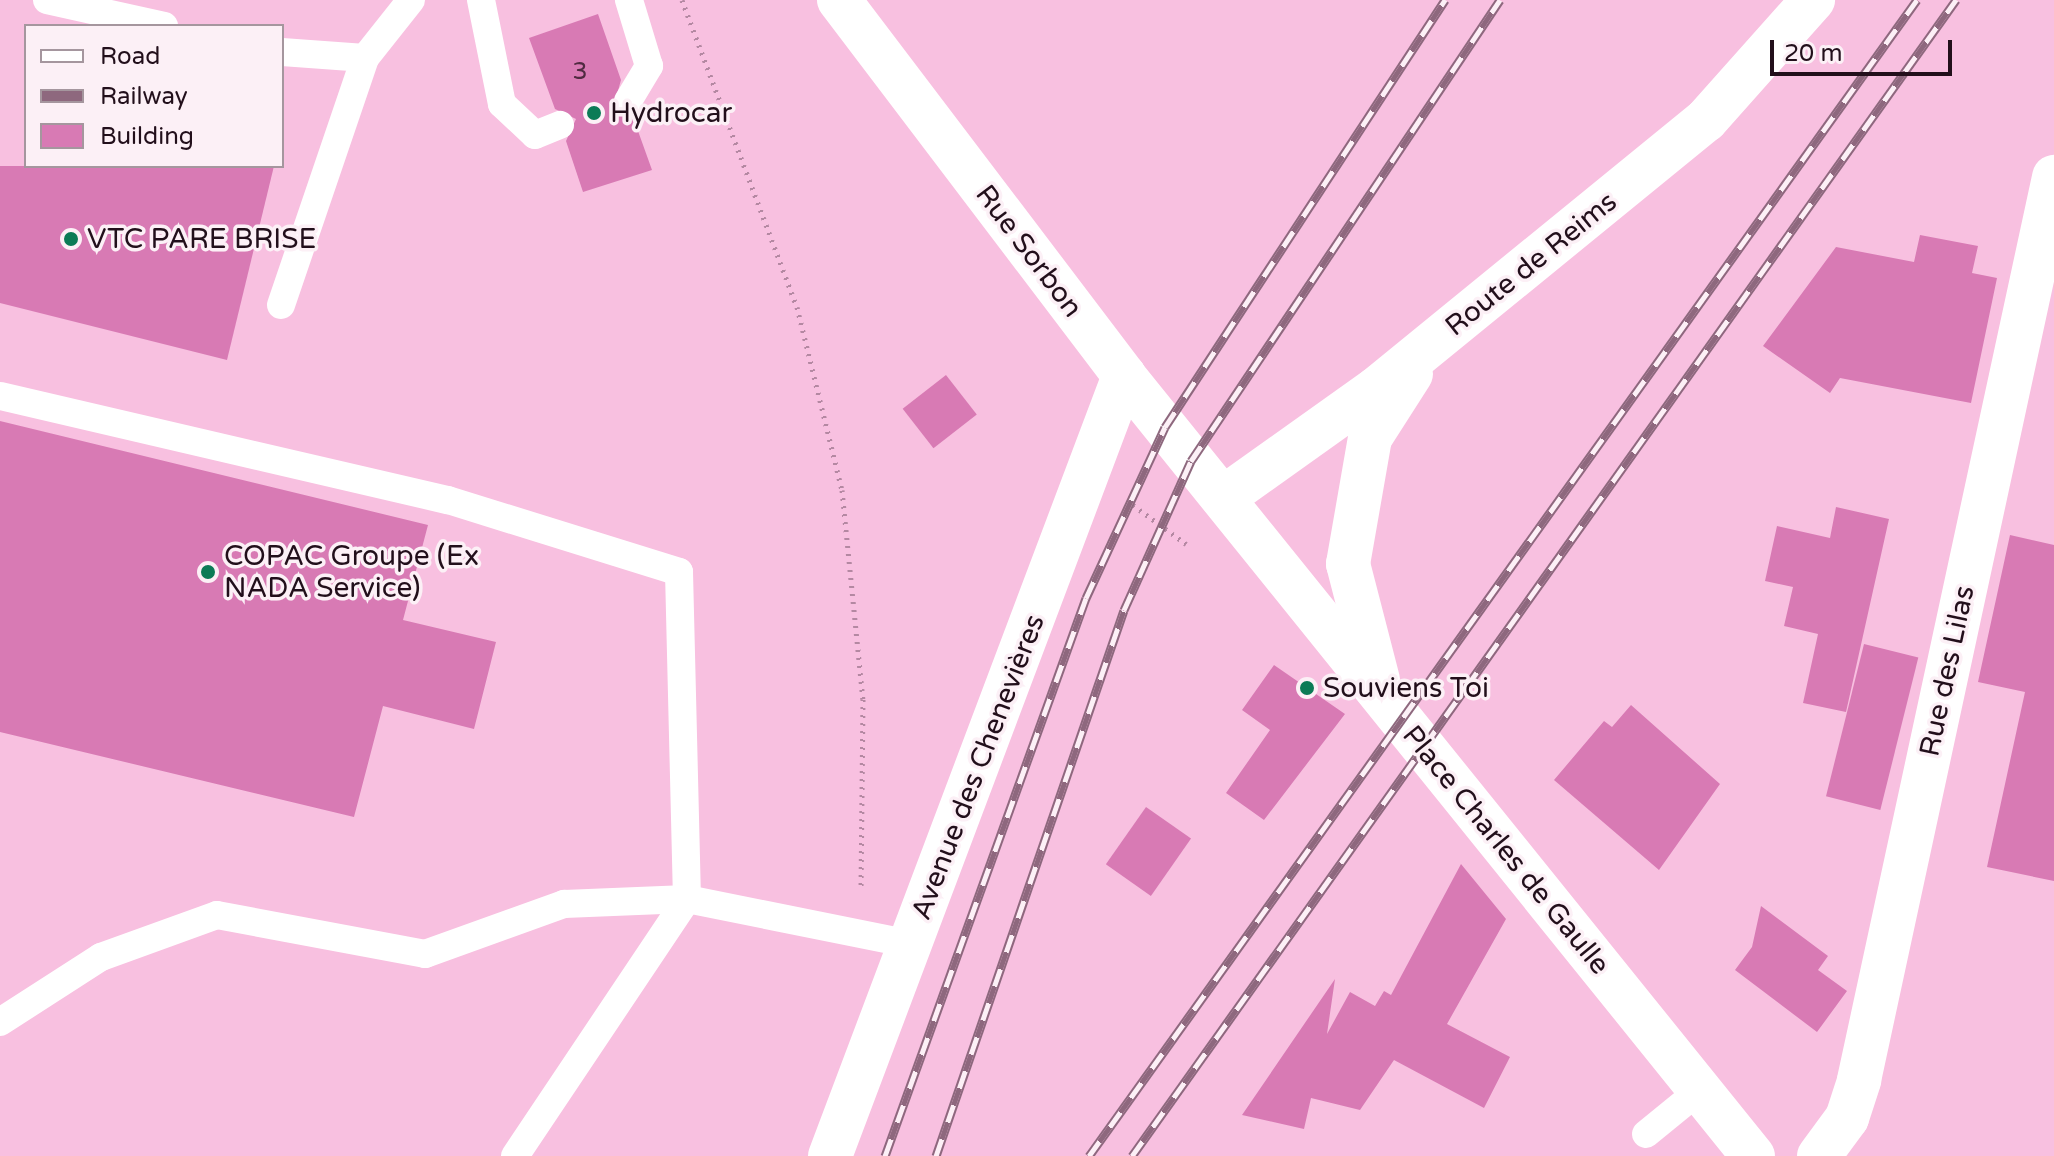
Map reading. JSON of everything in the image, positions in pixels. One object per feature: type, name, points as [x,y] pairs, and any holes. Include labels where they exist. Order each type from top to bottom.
[{"type":"street","name":"Rue Sorbon","points":[[839,0],[1124,376],[1223,498]]},
{"type":"street","name":"Route de Reims","points":[[1223,498],[1428,348],[1706,120],[1813,0]]},
{"type":"street","name":"Rue des Lilas","points":[[1819,1156],[1847,1118],[1859,1080],[2054,177]]},
{"type":"street","points":[[1381,694],[1348,564],[1370,438],[1428,348]]},
{"type":"street","name":"Avenue des Chenevières","points":[[830,1156],[1124,376]]},
{"type":"street","name":"Place Charles de Gaulle","points":[[1223,498],[1753,1156]]},
{"type":"lane","points":[[47,0],[155,24]]},
{"type":"lane","points":[[281,305],[365,58],[411,0]]},
{"type":"lane","points":[[481,0],[502,104],[535,135],[560,125]]},
{"type":"lane","points":[[628,101],[649,66],[629,0]]},
{"type":"lane","points":[[284,52],[365,58]]},
{"type":"lane","points":[[0,396],[448,500],[679,572],[687,899],[515,1156]]},
{"type":"lane","points":[[0,1022],[101,957],[217,915],[425,954],[564,904],[687,899],[911,944]]},
{"type":"lane","points":[[1646,1134],[1700,1090]]},
{"type":"path","points":[[682,0],[797,307],[842,490],[863,699],[859,932]]},
{"type":"building","name":"Hydrocar","points":[[598,14],[621,80],[613,109],[633,117],[652,170],[583,192],[566,141],[576,119],[555,109],[529,38]]},
{"type":"building","points":[[0,166],[274,168],[227,360],[0,303]]},
{"type":"building","points":[[1920,235],[1978,246],[1972,273],[1997,278],[1971,403],[1840,378],[1830,393],[1763,346],[1836,247],[1914,262]]},
{"type":"building","points":[[946,375],[977,414],[933,448],[903,409]]},
{"type":"building","name":"COPAC Groupe (Ex NADA Service)","points":[[0,421],[428,525],[403,620],[496,642],[474,729],[383,706],[354,817],[0,732]]},
{"type":"building","points":[[1836,507],[1889,519],[1846,712],[1803,703],[1818,634],[1784,626],[1793,587],[1765,581],[1777,526],[1830,538]]},
{"type":"building","points":[[2010,535],[2054,545],[2054,881],[1987,867],[2025,692],[1978,682]]},
{"type":"building","points":[[1864,644],[1918,658],[1880,810],[1826,796]]},
{"type":"building","points":[[1274,665],[1345,714],[1264,820],[1226,793],[1270,730],[1242,710]]},
{"type":"building","points":[[1631,705],[1720,784],[1659,870],[1554,780],[1604,721],[1612,727]]},
{"type":"building","points":[[1146,807],[1191,839],[1151,896],[1106,864]]},
{"type":"building","points":[[1461,864],[1506,919],[1447,1024],[1510,1057],[1484,1108],[1394,1060],[1360,1110],[1311,1098],[1304,1129],[1242,1115],[1335,979],[1327,1034],[1350,992],[1375,1006],[1384,991],[1391,995]]},
{"type":"building","points":[[1761,906],[1828,956],[1818,970],[1847,991],[1817,1032],[1735,970],[1752,947]]},
{"type":"railway","points":[[885,1156],[1086,598],[1165,427],[1445,0]]},
{"type":"railway","points":[[936,1156],[1124,610],[1191,461],[1500,0]]},
{"type":"railway","points":[[1089,1156],[1917,0]]},
{"type":"railway","points":[[1132,1156],[1956,0]]},
{"type":"place","name":"Hydrocar","points":[[594,113]]},
{"type":"place","name":"VTC PARE BRISE","points":[[71,239]]},
{"type":"place","name":"COPAC Groupe (Ex NADA Service)","points":[[208,572]]},
{"type":"place","name":"Souviens Toi","points":[[1307,688]]}]
